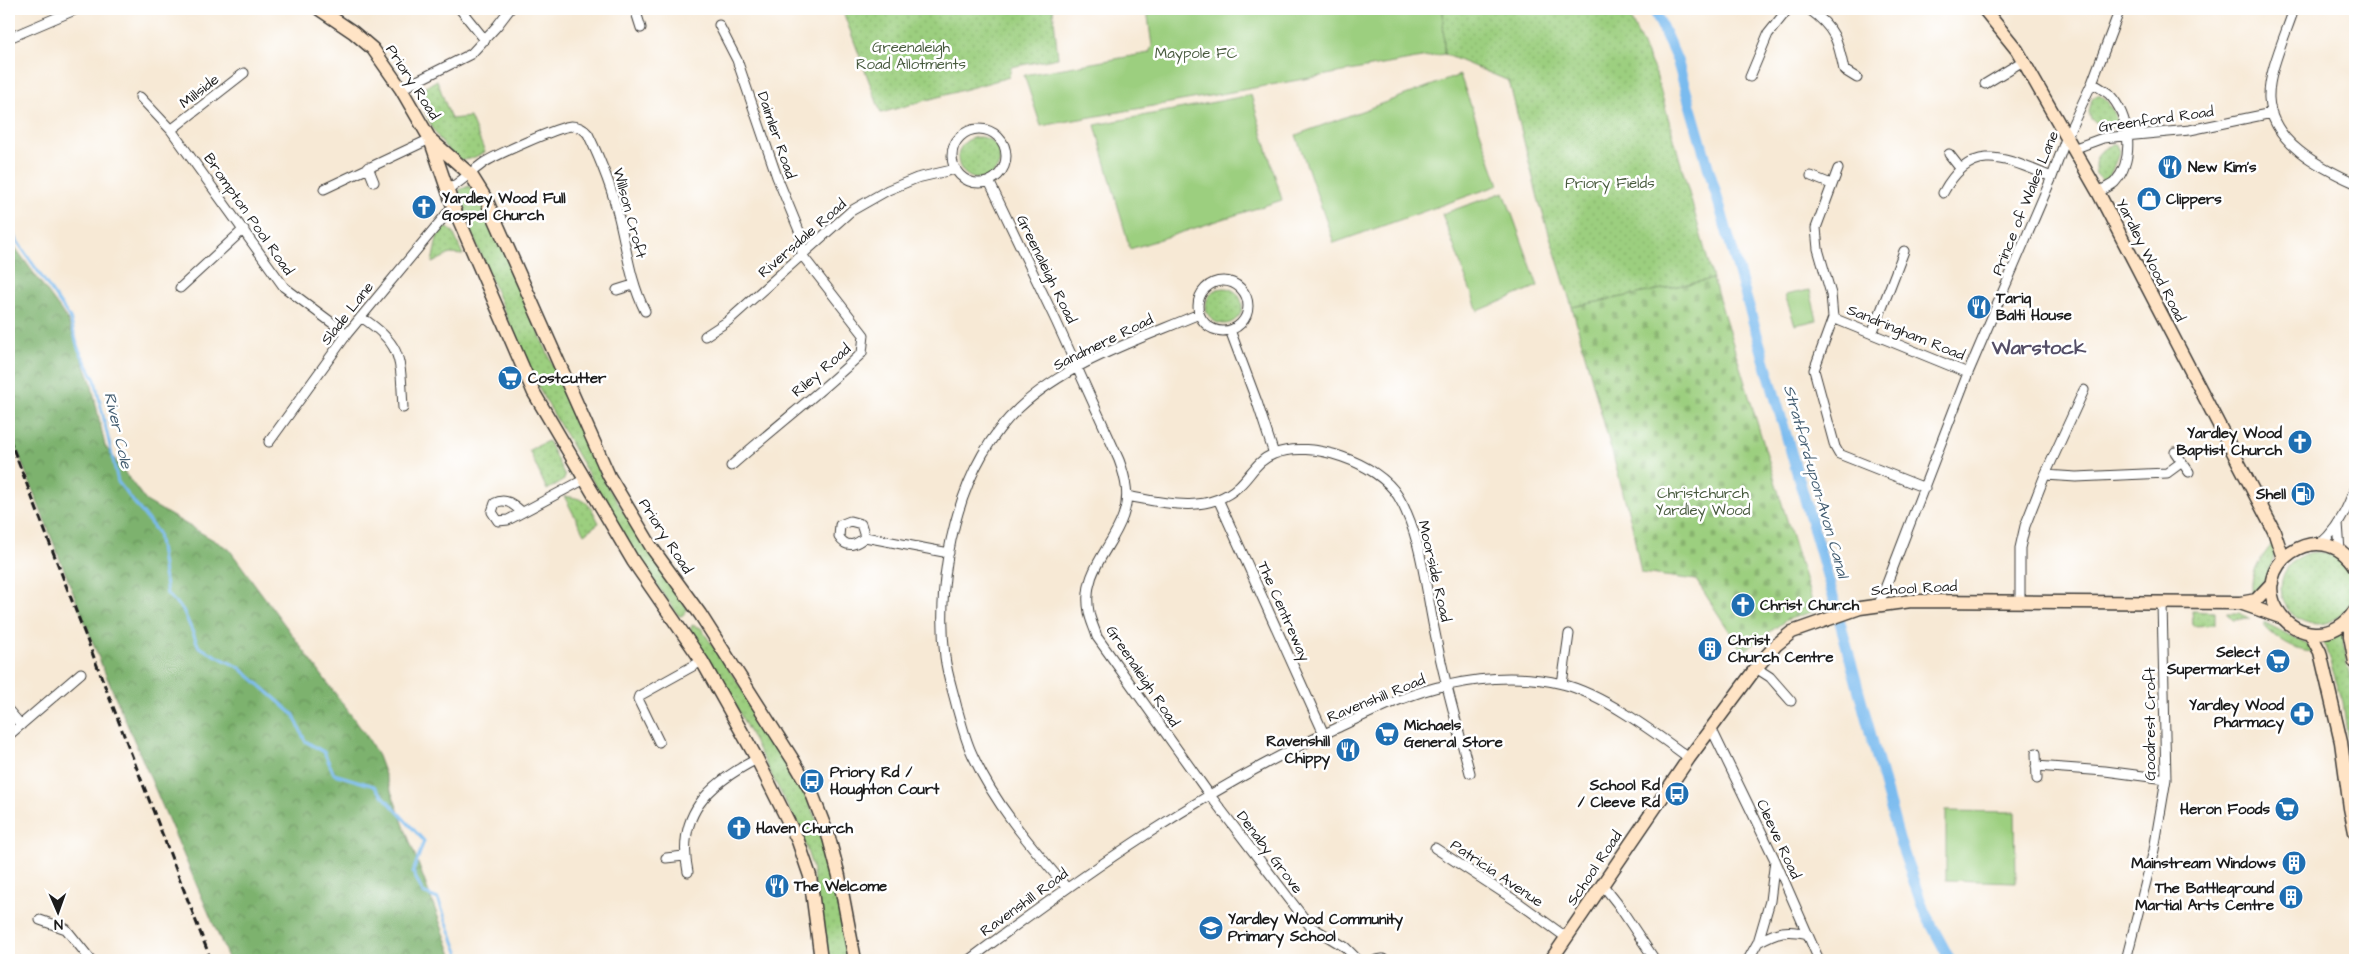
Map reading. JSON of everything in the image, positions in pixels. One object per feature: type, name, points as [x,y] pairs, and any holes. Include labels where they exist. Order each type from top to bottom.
[{"type":"street","points":[[9,38],[77,9]]},
{"type":"street","name":"Priory Road","points":[[319,9],[353,32],[373,49],[430,138],[453,206],[534,393],[633,561],[681,627],[702,661],[756,759],[798,841],[810,876],[821,960]]},
{"type":"street","points":[[460,9],[485,40]]},
{"type":"street","points":[[401,90],[471,54],[510,9]]},
{"type":"street","points":[[635,9],[642,28]]},
{"type":"street","points":[[1750,77],[1768,34],[1788,9]]},
{"type":"street","points":[[1809,9],[1822,19],[1838,41],[1844,70],[1857,78]]},
{"type":"street","name":"Yardley Wood Road","points":[[1984,9],[2023,61],[2098,192],[2276,536],[2283,558]]},
{"type":"street","name":"Prince of Wales Lane","points":[[1879,604],[1968,373],[2052,177],[2066,136],[2092,83],[2120,9]]},
{"type":"street","points":[[2294,9],[2273,73],[2269,97],[2272,112],[2281,131],[2302,154],[2355,183]]},
{"type":"street","name":"Daimler Road","points":[[719,25],[737,60],[777,177],[800,233],[802,255]]},
{"type":"street","points":[[1985,84],[2023,61]]},
{"type":"street","name":"Millside","points":[[171,130],[244,73]]},
{"type":"street","points":[[2092,83],[2108,94],[2121,114],[2128,134],[2126,155],[2115,182],[2098,192]]},
{"type":"street","name":"Brompton Pool Road","points":[[140,97],[171,130],[284,287],[347,334]]},
{"type":"street","name":"Greenford Road","points":[[2073,149],[2103,138],[2128,134],[2190,130],[2272,112]]},
{"type":"street","name":"Willson Croft","points":[[471,175],[482,164],[537,139],[569,126],[584,129],[606,171],[620,219],[633,285],[644,312]]},
{"type":"street","points":[[983,130],[994,134],[1003,143],[1006,154],[1005,165],[999,175],[989,181],[974,183],[960,176],[956,170],[952,154],[958,140],[968,132],[983,130]]},
{"type":"street","points":[[324,189],[430,138]]},
{"type":"street","name":"Priory Road","points":[[430,138],[471,175],[486,199],[609,476],[652,548],[700,614],[811,791],[829,838],[839,876],[855,960]]},
{"type":"street","points":[[1949,154],[1960,168]]},
{"type":"street","points":[[1943,193],[1960,168],[1974,159],[1990,158],[2012,161],[2052,177]]},
{"type":"street","points":[[368,167],[374,182]]},
{"type":"street","points":[[1838,169],[1816,228],[1818,248],[1831,294],[1833,318],[1814,370],[1835,447],[1839,454],[1925,488]]},
{"type":"street","name":"Riversdale Road","points":[[705,336],[728,321],[851,211],[888,190],[917,178],[956,170]]},
{"type":"street","points":[[448,190],[471,175]]},
{"type":"street","points":[[1811,176],[1831,184]]},
{"type":"street","name":"Greenaleigh Road","points":[[989,181],[1077,367],[1119,460],[1126,480],[1127,496],[1123,515],[1097,560],[1090,582],[1088,611],[1097,637],[1209,794]]},
{"type":"street","name":"Slade Lane","points":[[269,442],[347,334],[453,206]]},
{"type":"street","points":[[180,288],[244,229]]},
{"type":"street","points":[[1872,334],[1904,251]]},
{"type":"street","name":"Riley Road","points":[[731,466],[791,414],[819,393],[862,353],[864,335],[802,255]]},
{"type":"street","points":[[1215,281],[1228,281],[1240,287],[1246,295],[1248,306],[1246,316],[1240,325],[1230,330],[1217,330],[1206,324],[1199,314],[1198,301],[1204,289],[1215,281]]},
{"type":"street","points":[[617,290],[633,285]]},
{"type":"street","name":"Sandmere Road","points":[[1066,887],[1017,829],[974,758],[964,731],[945,658],[943,609],[952,530],[970,476],[996,432],[1019,407],[1063,374],[1199,314]]},
{"type":"street","points":[[361,317],[382,331],[391,343],[400,362],[402,408]]},
{"type":"street","name":"Sandringham Road","points":[[1833,318],[1968,373]]},
{"type":"street","points":[[1127,496],[1172,504],[1202,504],[1218,499],[1238,487],[1256,464],[1274,454],[1230,330]]},
{"type":"street","points":[[2020,601],[2020,548],[2025,526],[2084,390]]},
{"type":"street","name":"Moorside Road","points":[[1274,454],[1302,450],[1342,457],[1370,469],[1386,479],[1398,496],[1411,522],[1446,685],[1470,773]]},
{"type":"street","points":[[2175,452],[2190,472]]},
{"type":"street","points":[[2046,475],[2167,473],[2182,462]]},
{"type":"street","points":[[522,512],[585,479]]},
{"type":"street","points":[[2320,544],[2332,534],[2355,487]]},
{"type":"street","name":"The Centreway","points":[[1218,499],[1324,734]]},
{"type":"street","points":[[2338,523],[2340,551]]},
{"type":"street","points":[[2276,536],[2302,546]]},
{"type":"street","points":[[865,537],[949,553]]},
{"type":"street","points":[[2283,618],[2273,599],[2272,583],[2274,572],[2283,558],[2302,546],[2320,544],[2340,551],[2355,567]]},
{"type":"street","name":"School Road","points":[[1551,960],[1689,758],[1712,730],[1756,668],[1776,645],[1792,632],[1860,608],[1879,604],[1911,601],[2240,603],[2256,600],[2272,583]]},
{"type":"street","name":"Goodrest Croft","points":[[2126,960],[2154,850],[2166,779],[2162,603]]},
{"type":"street","name":"School Road","points":[[2240,603],[2283,618],[2296,628],[2310,633]]},
{"type":"street","points":[[681,627],[700,614]]},
{"type":"street","points":[[2352,614],[2343,625],[2329,631],[2310,633],[2320,652],[2341,742],[2355,832]]},
{"type":"street","points":[[2352,614],[2350,636],[2355,662]]},
{"type":"street","points":[[1562,684],[1569,634]]},
{"type":"street","points":[[659,742],[638,699],[639,696],[702,661]]},
{"type":"street","points":[[1756,668],[1770,677],[1791,701]]},
{"type":"street","points":[[9,735],[82,673]]},
{"type":"street","name":"Ravenshill Road","points":[[969,960],[1066,887],[1209,794],[1324,734],[1363,716],[1446,685],[1502,677],[1562,684],[1603,701],[1645,726],[1689,758]]},
{"type":"street","points":[[9,711],[21,725]]},
{"type":"street","name":"Cleeve Road","points":[[1712,730],[1775,860],[1819,960]]},
{"type":"street","points":[[2036,753],[2036,779]]},
{"type":"street","points":[[688,872],[684,856],[685,839],[689,824],[697,807],[714,785],[756,759]]},
{"type":"street","points":[[2036,766],[2105,771],[2166,779]]},
{"type":"street","name":"Denaby Grove","points":[[1209,794],[1310,926],[1345,947],[1358,960]]},
{"type":"street","name":"Patricia Avenue","points":[[1435,848],[1519,903],[1567,938]]},
{"type":"street","points":[[666,858],[684,856]]},
{"type":"street","points":[[1748,960],[1758,942],[1770,902],[1775,860]]},
{"type":"street","points":[[1602,884],[1618,903],[1655,960]]},
{"type":"street","points":[[40,920],[66,929],[91,960]]},
{"type":"street","points":[[1758,942],[1776,932],[1793,931],[1808,934]]},
{"type":"green space","name":"Greenaleigh Road Allotments","points":[[842,9],[1053,9],[1058,58],[1011,67],[1009,77],[881,113]]},
{"type":"green space","name":"Maypole FC","points":[[1147,9],[1443,9],[1444,54],[1041,126],[1024,75],[1149,53],[1152,46]]},
{"type":"green space","name":"Priory Fields","points":[[1443,9],[1626,9],[1656,74],[1713,279],[1572,307],[1538,198],[1509,81],[1444,54]]},
{"type":"green space","points":[[1460,75],[1499,185],[1334,243],[1296,135]]},
{"type":"green space","points":[[437,80],[451,119],[470,117],[485,152],[463,160],[456,157],[441,141],[428,118],[422,97],[422,89]]},
{"type":"green space","points":[[1251,95],[1282,200],[1130,249],[1095,125]]},
{"type":"green space","points":[[2098,95],[2105,99],[2113,111],[2117,123],[2115,127],[2104,129],[2091,119],[2089,112],[2092,98]]},
{"type":"green space","points":[[975,137],[983,137],[994,143],[1000,158],[994,173],[983,179],[975,179],[964,173],[958,162],[958,154],[964,143]]},
{"type":"green space","points":[[2112,145],[2117,145],[2120,151],[2108,180],[2103,181],[2096,174],[2095,164],[2097,156]]},
{"type":"green space","points":[[469,186],[483,201],[582,434],[605,483],[687,608],[684,615],[680,616],[677,614],[632,549],[542,394],[521,351],[462,210],[457,194],[459,190]]},
{"type":"green space","points":[[1504,192],[1538,286],[1478,311],[1442,214]]},
{"type":"green space","points":[[442,228],[448,228],[453,232],[463,255],[450,254],[432,263],[438,232]]},
{"type":"green space","points":[[9,239],[67,319],[91,382],[105,446],[146,501],[229,549],[368,738],[378,756],[454,960],[229,960],[102,666],[9,430]]},
{"type":"green space","name":"Christchurch Yardley Wood","points":[[1713,279],[1815,611],[1786,620],[1743,652],[1696,580],[1641,573],[1632,525],[1572,307]]},
{"type":"green space","points":[[1224,288],[1231,289],[1237,293],[1241,299],[1241,313],[1237,319],[1231,323],[1224,324],[1217,323],[1211,319],[1207,313],[1206,306],[1207,299],[1211,293],[1217,289]]},
{"type":"green space","points":[[1810,290],[1817,320],[1795,325],[1785,295]]},
{"type":"green space","points":[[548,441],[565,476],[564,480],[547,490],[529,450]]},
{"type":"green space","points":[[564,496],[587,503],[599,523],[584,534]]},
{"type":"green space","points":[[2273,543],[2274,555],[2272,563],[2262,584],[2253,595],[2252,581],[2254,574],[2260,561]]},
{"type":"green space","points":[[2324,552],[2343,562],[2351,574],[2353,588],[2351,602],[2343,614],[2331,622],[2310,624],[2291,614],[2283,602],[2281,581],[2291,562],[2303,554]]},
{"type":"green space","points":[[2192,611],[2215,612],[2215,625],[2193,626]]},
{"type":"green space","points":[[2226,613],[2240,613],[2250,619],[2233,620]]},
{"type":"green space","points":[[2264,622],[2308,645],[2313,652],[2286,644],[2264,626]]},
{"type":"green space","points":[[692,625],[701,628],[751,702],[783,753],[811,806],[832,865],[849,960],[826,960],[812,866],[801,832],[724,683],[690,632]]},
{"type":"green space","points":[[2343,631],[2347,666],[2355,695],[2355,797],[2343,702],[2322,637]]},
{"type":"green space","points":[[1946,811],[2015,812],[2016,882],[1946,880]]},
{"type":"waterway","name":"Stratford-upon-Avon Canal","points":[[1654,9],[1677,60],[1831,589],[1900,842],[1924,911],[1950,960]]},
{"type":"waterway","name":"River Cole","points":[[9,222],[15,238],[70,318],[78,348],[95,380],[118,482],[158,533],[167,594],[183,610],[199,647],[240,668],[294,715],[305,741],[324,752],[334,774],[374,786],[424,841],[413,872],[423,893],[438,899],[461,960]]},
{"type":"railway","points":[[9,438],[211,960]]},
{"type":"place","name":"New Kim's","points":[[2170,167]]},
{"type":"place","name":"Clippers","points":[[2149,199]]},
{"type":"place","name":"Yardley Wood Full Gospel Church","points":[[424,207]]},
{"type":"place","name":"Tariq Balti House","points":[[1979,307]]},
{"type":"place","name":"Costcutter","points":[[510,378]]},
{"type":"place","name":"Yardley Wood Baptist Church","points":[[2300,442]]},
{"type":"place","name":"Shell","points":[[2303,494]]},
{"type":"place","name":"Christ Church","points":[[1743,605]]},
{"type":"place","name":"Christ Church Centre","points":[[1710,649]]},
{"type":"place","name":"Select Supermarket","points":[[2278,661]]},
{"type":"place","name":"Yardley Wood Pharmacy","points":[[2302,714]]},
{"type":"place","name":"Michaels General Store","points":[[1387,734]]},
{"type":"place","name":"Ravenshill Chippy","points":[[1348,750]]},
{"type":"place","name":"Priory Rd / Houghton Court","points":[[812,781]]},
{"type":"place","name":"School Rd / Cleeve Rd","points":[[1677,794]]},
{"type":"place","name":"Heron Foods","points":[[2287,809]]},
{"type":"place","name":"Haven Church","points":[[739,828]]},
{"type":"place","name":"Mainstream Windows","points":[[2294,863]]},
{"type":"place","name":"The Welcome","points":[[777,886]]},
{"type":"place","name":"The Battleground Martial Arts Centre","points":[[2291,897]]},
{"type":"place","name":"Yardley Wood Community Primary School","points":[[1211,928]]},
{"type":"district","name":"Warstock","points":[[2039,347]]}]
